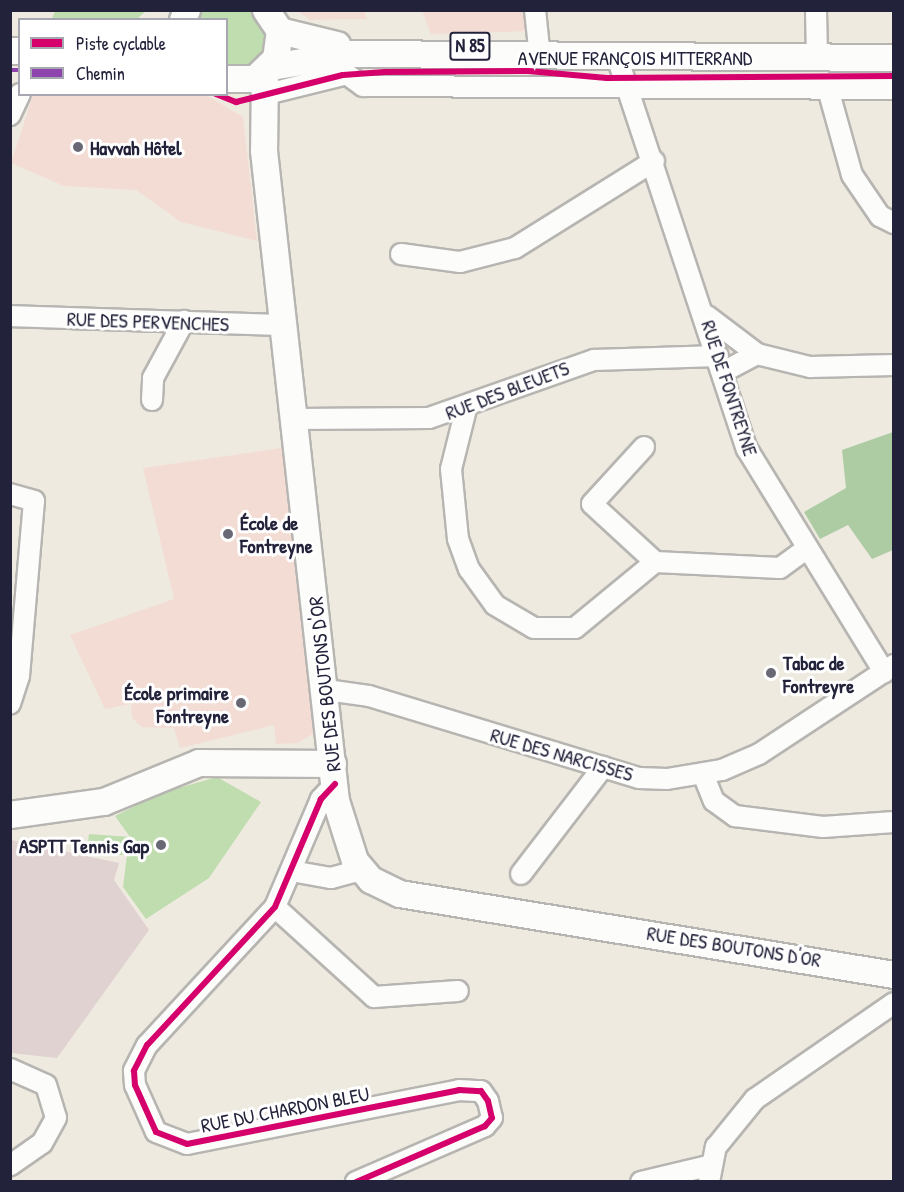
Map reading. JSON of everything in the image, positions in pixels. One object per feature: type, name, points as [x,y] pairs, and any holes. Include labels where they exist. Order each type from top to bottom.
[{"type":"main road","name":"AVENUE FRANÇOIS MITTERRAND","points":[[273,21],[325,45],[539,46],[636,64]]},
{"type":"main road","name":"RUE DES BOUTONS D'OR","points":[[273,21],[279,51],[266,78],[262,129],[334,774],[343,835],[361,870],[384,888],[426,899],[894,975]]},
{"type":"main road","name":"AVENUE FRANÇOIS MITTERRAND","points":[[230,79],[266,78],[322,56],[636,64],[894,47]]},
{"type":"main road","name":"AVENUE FRANÇOIS MITTERRAND","points":[[817,52],[894,58]]},
{"type":"main road","name":"RUE DES BOUTONS D'OR","points":[[230,79],[262,129]]},
{"type":"main road","points":[[10,815],[104,802],[199,763],[334,774]]},
{"type":"street","points":[[535,10],[539,46]]},
{"type":"street","points":[[816,10],[817,52]]},
{"type":"street","points":[[322,56],[343,75],[363,86],[636,64],[828,89],[894,89]]},
{"type":"street","name":"RUE DE FONTREYNE","points":[[636,64],[639,113],[706,314],[747,449],[808,548],[889,669]]},
{"type":"street","points":[[266,78],[343,75]]},
{"type":"street","points":[[828,89],[852,175],[880,216],[894,223]]},
{"type":"street","points":[[10,115],[19,96]]},
{"type":"street","points":[[401,254],[460,262],[515,248],[654,161]]},
{"type":"street","points":[[706,314],[757,354],[810,367],[894,365]]},
{"type":"street","name":"RUE DES PERVENCHES","points":[[10,316],[285,325]]},
{"type":"street","points":[[152,400],[153,378],[184,321]]},
{"type":"street","points":[[721,364],[757,354]]},
{"type":"street","name":"RUE DES BLEUETS","points":[[296,419],[429,418],[466,409],[594,360],[721,364]]},
{"type":"street","points":[[466,409],[456,436],[451,500],[469,568],[495,605],[534,628],[575,628],[655,562]]},
{"type":"street","points":[[644,447],[587,500],[655,562],[780,568],[808,548]]},
{"type":"street","points":[[10,494],[34,501],[23,643],[10,704]]},
{"type":"street","name":"RUE DES NARCISSES","points":[[326,690],[369,696],[639,778],[703,774],[759,754],[889,669]]},
{"type":"street","points":[[521,874],[603,767]]},
{"type":"street","name":"RUE DU CHARDON BLEU","points":[[334,774],[275,906],[147,1045],[134,1071],[135,1085],[156,1132],[187,1144],[459,1090],[481,1091],[488,1101],[492,1118],[478,1130],[356,1182]]},
{"type":"street","points":[[703,774],[714,801],[735,816],[823,827],[894,822]]},
{"type":"street","points":[[291,871],[331,878],[361,870]]},
{"type":"street","points":[[275,906],[374,997],[458,992]]},
{"type":"street","points":[[641,1182],[708,1174],[728,1129],[755,1099],[793,1069],[886,1015],[894,1003]]},
{"type":"street","points":[[10,1069],[46,1085],[56,1118],[42,1143],[10,1165]]},
{"type":"shaded area","points":[[298,11],[364,11],[367,19],[310,20]]},
{"type":"shaded area","points":[[422,11],[529,11],[532,31],[431,34]]},
{"type":"shaded area","points":[[33,96],[208,96],[243,117],[257,241],[181,222],[136,190],[64,186],[11,163]]},
{"type":"shaded area","name":"École de Fontreyne","points":[[288,447],[318,722],[314,733],[298,743],[276,744],[274,725],[180,748],[174,728],[142,727],[132,718],[131,704],[105,709],[70,635],[174,599],[143,468]]},
{"type":"shaded area","points":[[11,840],[119,863],[114,880],[149,930],[57,1058],[11,1053]]},
{"type":"green space","points":[[55,10],[146,11],[138,18],[52,18]]},
{"type":"green space","points":[[200,11],[251,12],[269,34],[267,55],[252,69],[228,69],[228,18],[195,18]]},
{"type":"green space","points":[[893,432],[893,550],[872,559],[848,525],[820,539],[804,512],[846,488],[842,450]]},
{"type":"green space","name":"ASPTT Tennis Gap","points":[[217,777],[261,802],[209,878],[146,919],[123,887],[127,855],[97,855],[87,850],[89,834],[130,837],[115,816],[161,793]]},
{"type":"marked path","points":[[10,70],[18,70]]},
{"type":"cycle path","points":[[221,96],[236,102],[343,75],[385,72],[528,71],[607,78],[894,76]]},
{"type":"cycle path","points":[[335,784],[321,799],[275,907],[147,1045],[134,1071],[135,1085],[156,1132],[187,1144],[459,1090],[481,1091],[488,1101],[492,1118],[485,1126],[356,1182]]},
{"type":"place","name":"Havvah Hôtel","points":[[78,147]]},
{"type":"place","name":"École de Fontreyne","points":[[228,534]]},
{"type":"place","name":"Tabac de Fontreyre","points":[[771,673]]},
{"type":"place","name":"École primaire Fontreyne","points":[[241,703]]},
{"type":"place","name":"ASPTT Tennis Gap","points":[[161,845]]}]
